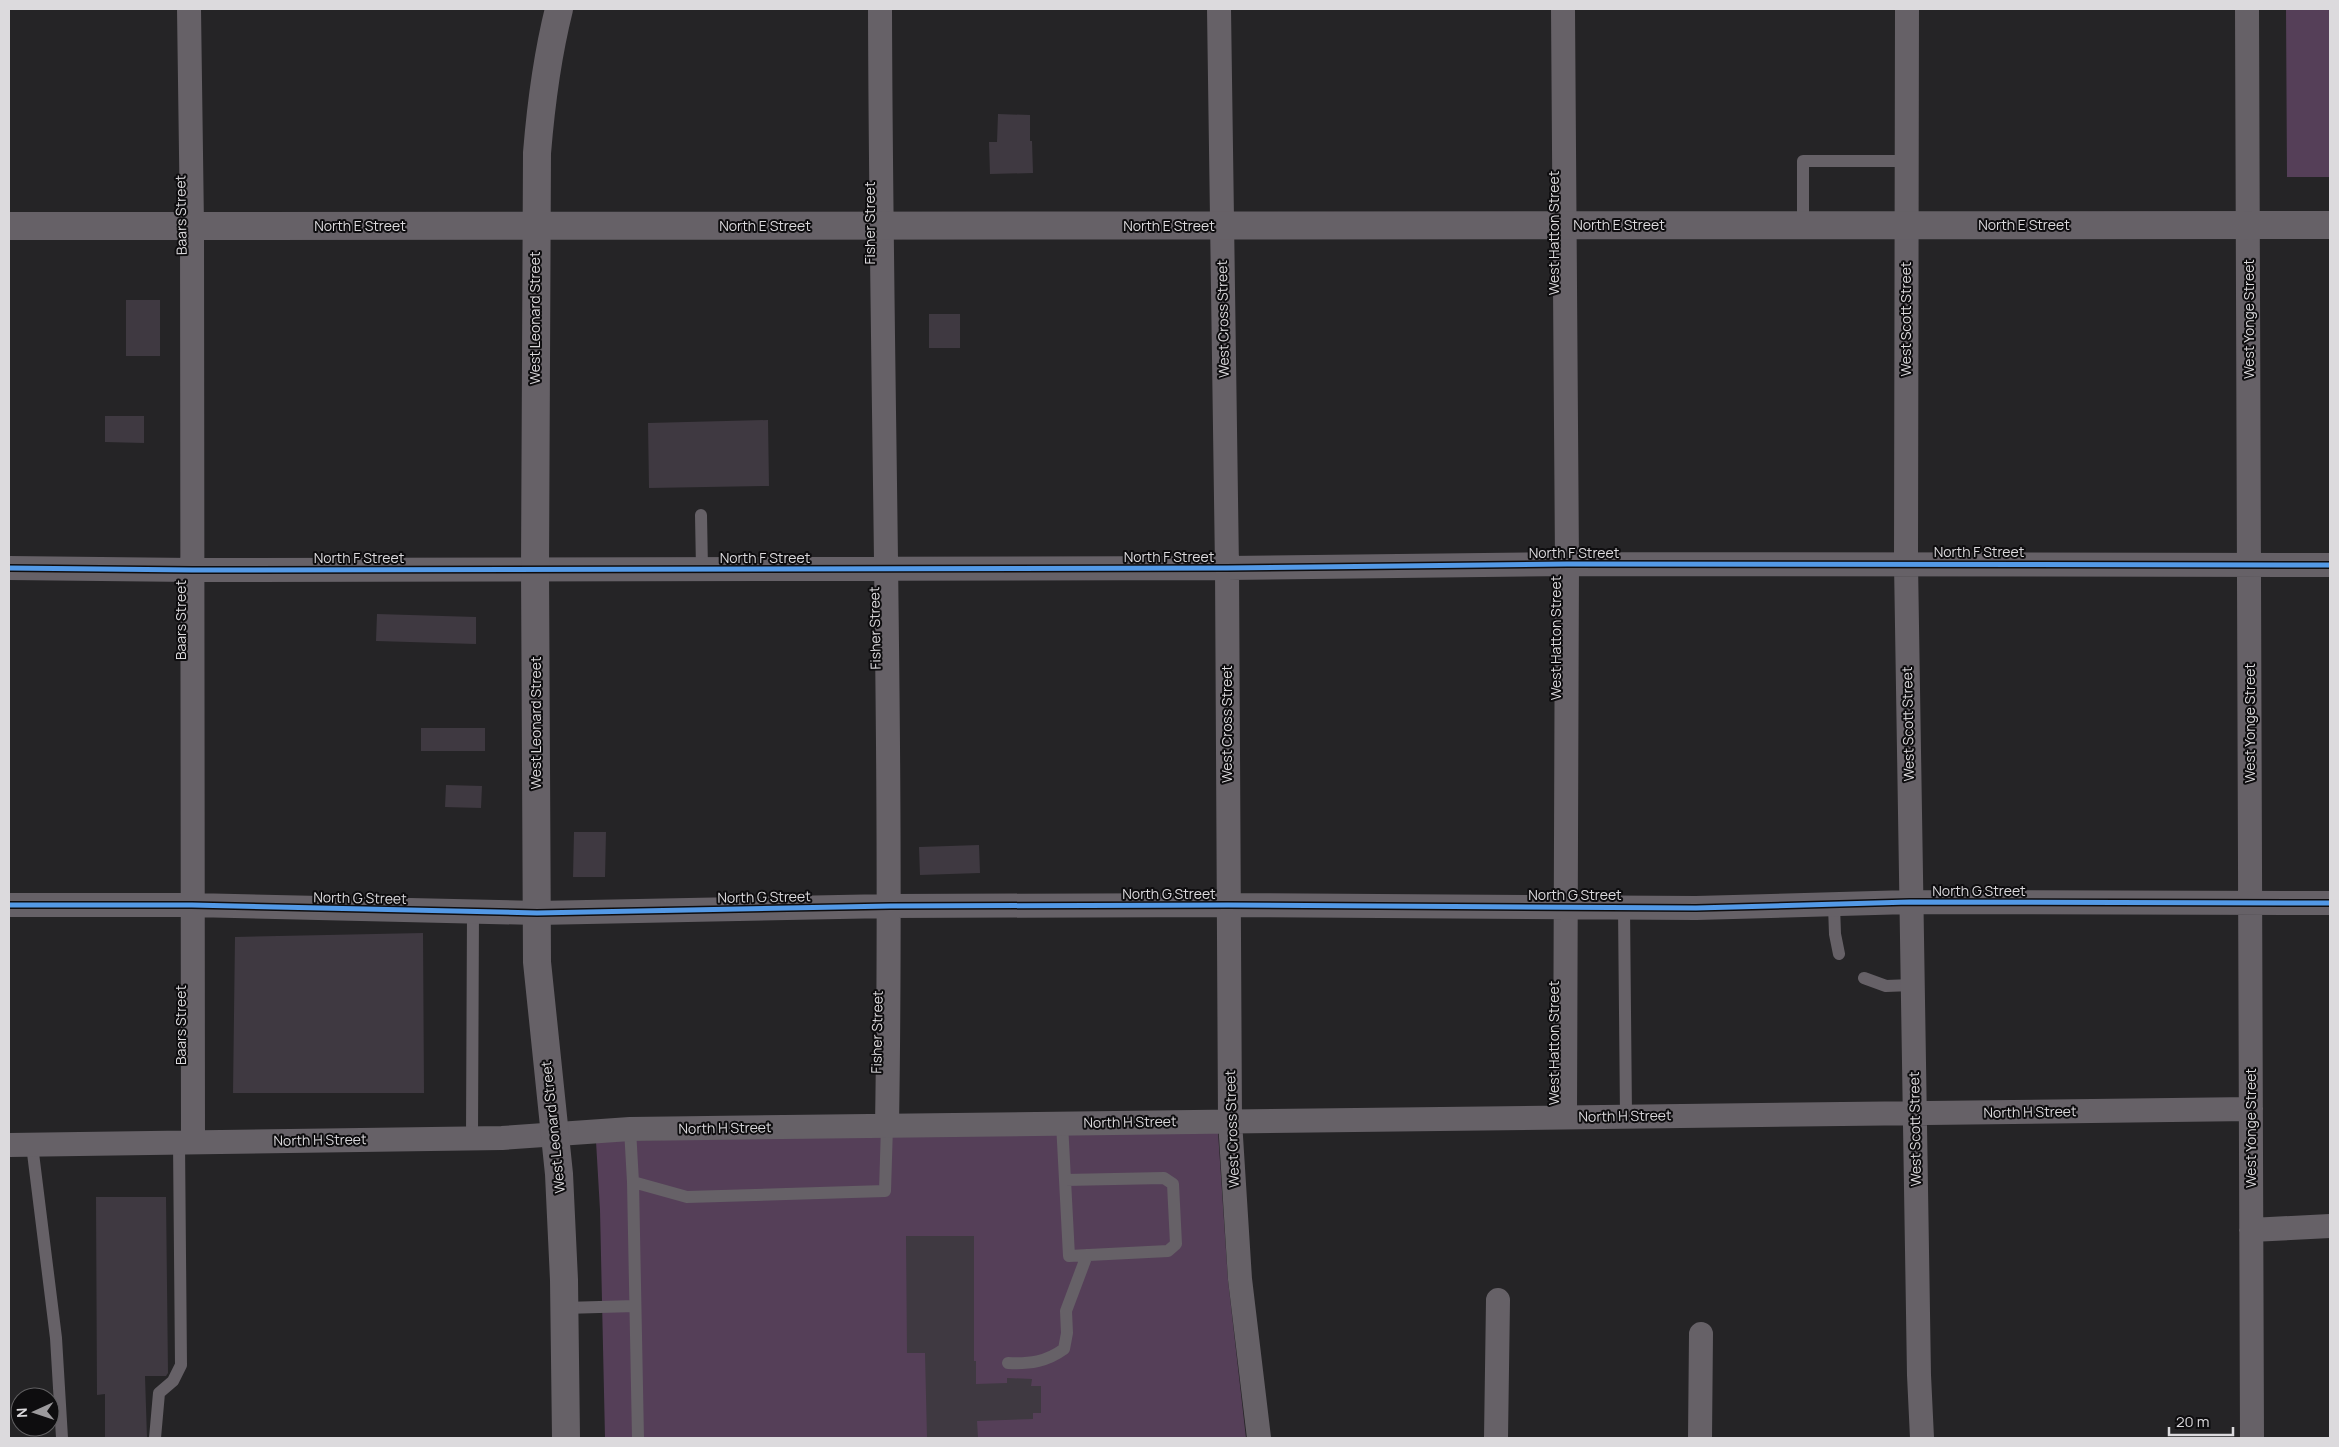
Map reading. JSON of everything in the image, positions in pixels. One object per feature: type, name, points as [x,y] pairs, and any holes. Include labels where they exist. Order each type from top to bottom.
[{"type":"street","name":"Baars Street","points":[[186,1141],[192,905],[192,226],[189,9]]},
{"type":"street","name":"West Leonard Street","points":[[559,9],[550,47],[541,104],[537,153],[535,226],[536,913],[540,1004],[559,1174],[566,1438]]},
{"type":"street","name":"Fisher Street","points":[[880,9],[890,906],[887,1126]]},
{"type":"street","name":"West Cross Street","points":[[1219,9],[1227,568],[1230,1121],[1240,1279],[1259,1438]]},
{"type":"street","name":"West Hatton Street","points":[[1563,9],[1568,564],[1565,1117]]},
{"type":"street","name":"West Scott Street","points":[[1907,9],[1906,563],[1918,1375],[1922,1438]]},
{"type":"street","name":"West Yonge Street","points":[[2247,9],[2252,1438]]},
{"type":"street","name":"North E Street","points":[[9,226],[2330,225]]},
{"type":"street","name":"North F Street","points":[[9,568],[192,570],[886,569],[1906,563],[2330,565]]},
{"type":"street","name":"North G Street","points":[[9,905],[192,905],[536,913],[890,906],[1624,907],[1834,906],[1910,902],[2330,903]]},
{"type":"street","name":"North H Street","points":[[9,1146],[186,1141],[472,1138],[630,1129],[2251,1109]]},
{"type":"street","points":[[2251,1230],[2330,1226]]},
{"type":"street","points":[[1496,1438],[1498,1300]]},
{"type":"street","points":[[1700,1438],[1701,1334]]},
{"type":"lane","points":[[1803,225],[1803,161],[1906,161]]},
{"type":"lane","points":[[701,515],[702,569]]},
{"type":"lane","points":[[1834,906],[1835,934],[1839,954]]},
{"type":"lane","points":[[1624,907],[1626,1116]]},
{"type":"lane","points":[[472,1138],[473,911]]},
{"type":"lane","points":[[1864,978],[1886,986],[1912,985]]},
{"type":"lane","points":[[1062,1123],[1065,1180],[1069,1256],[1168,1251],[1176,1244],[1173,1184],[1164,1178],[1065,1180]]},
{"type":"lane","points":[[633,1182],[686,1197],[885,1191],[887,1126]]},
{"type":"lane","points":[[630,1129],[633,1182],[638,1438]]},
{"type":"lane","points":[[155,1438],[159,1393],[173,1381],[181,1365],[181,1199],[186,1141]]},
{"type":"lane","points":[[32,1145],[56,1338],[62,1438]]},
{"type":"lane","points":[[1008,1362],[1032,1364],[1054,1357],[1064,1349],[1067,1333],[1066,1311],[1087,1255]]},
{"type":"lane","points":[[564,1308],[635,1306]]},
{"type":"shaded area","points":[[2286,9],[2330,9],[2330,177],[2287,177]]},
{"type":"shaded area","points":[[1218,1132],[1228,1280],[1246,1438],[605,1438],[600,1210],[596,1141]]},
{"type":"building","points":[[998,114],[1030,115],[1033,173],[990,174],[989,142],[997,142]]},
{"type":"building","points":[[126,300],[160,300],[160,356],[126,356]]},
{"type":"building","points":[[929,314],[960,314],[960,348],[929,348]]},
{"type":"building","points":[[105,416],[144,416],[144,443],[105,442]]},
{"type":"building","points":[[768,420],[769,486],[649,488],[648,423]]},
{"type":"building","points":[[377,614],[476,617],[476,644],[376,641]]},
{"type":"building","points":[[421,728],[485,728],[485,751],[421,751]]},
{"type":"building","points":[[446,785],[482,786],[481,808],[445,807]]},
{"type":"building","points":[[574,832],[606,832],[605,877],[573,877]]},
{"type":"building","points":[[979,845],[980,873],[920,875],[919,847]]},
{"type":"building","points":[[423,933],[424,1093],[233,1093],[235,937]]},
{"type":"building","points":[[96,1197],[166,1197],[168,1373],[166,1376],[145,1376],[147,1438],[105,1438],[105,1394],[97,1395]]},
{"type":"building","points":[[906,1236],[974,1236],[974,1361],[976,1361],[976,1384],[1007,1383],[1007,1378],[1032,1379],[1031,1386],[1041,1386],[1041,1413],[1033,1413],[1033,1419],[977,1421],[978,1438],[927,1438],[925,1353],[907,1353]]},
{"type":"cycle path","points":[[9,568],[192,570],[1227,568],[1567,564],[2330,565]]},
{"type":"cycle path","points":[[9,905],[192,905],[537,913],[890,906],[1228,905],[1696,908],[1910,902],[2330,903]]}]
